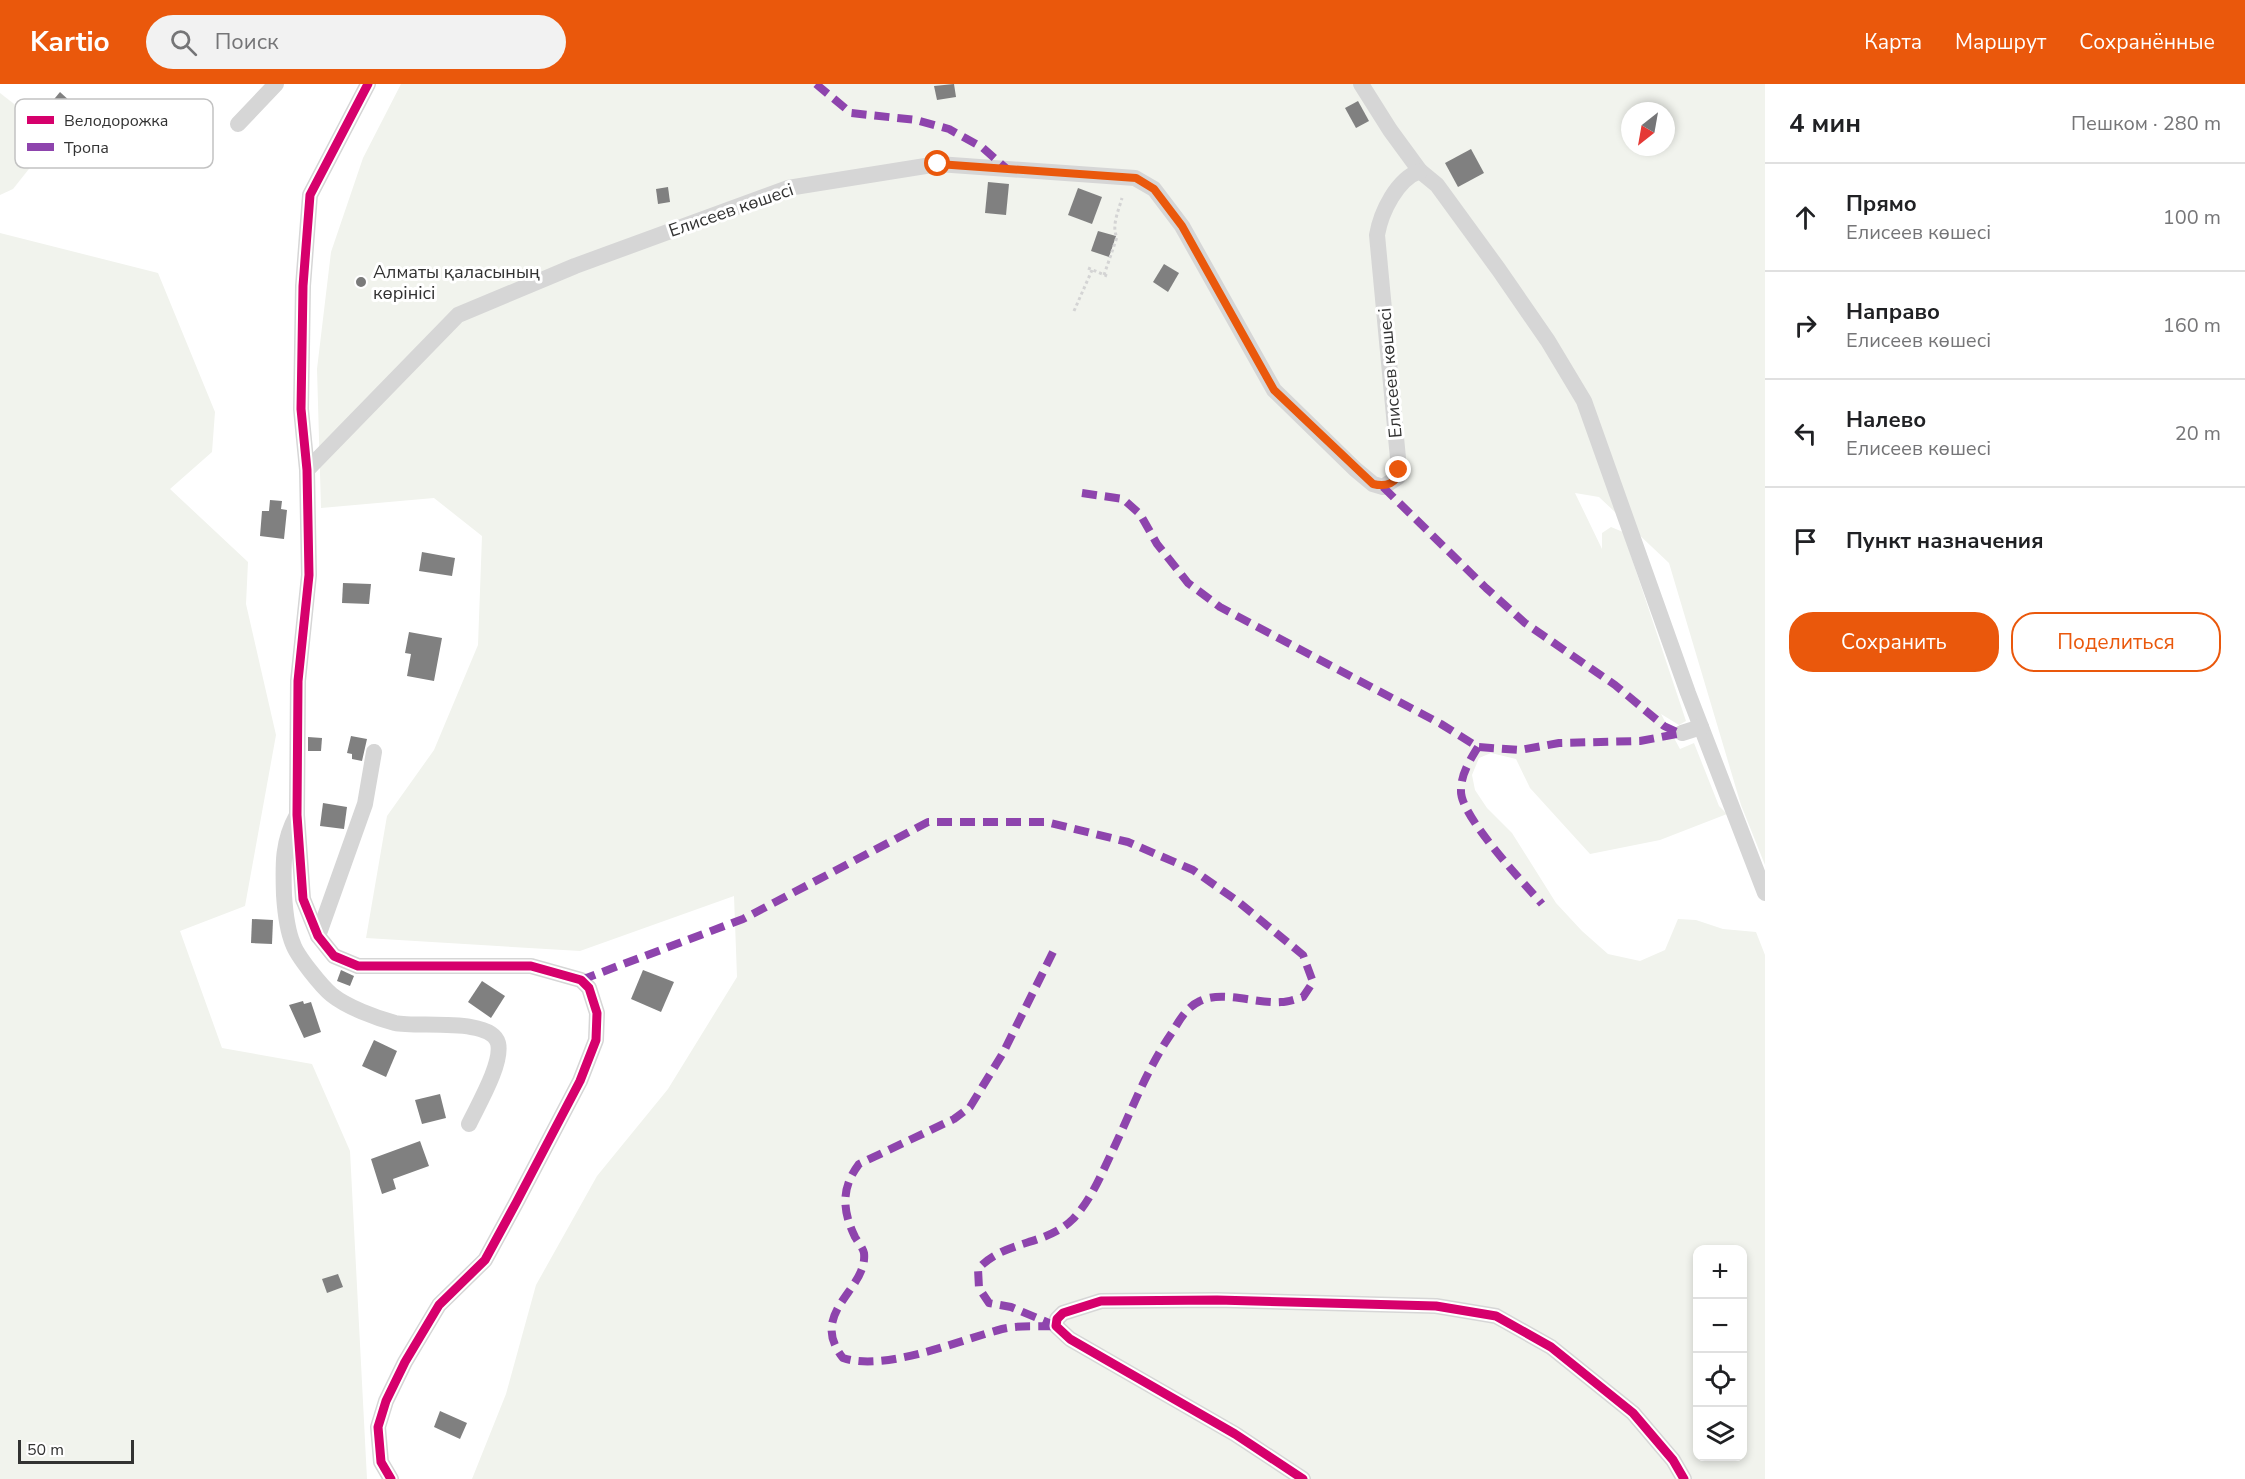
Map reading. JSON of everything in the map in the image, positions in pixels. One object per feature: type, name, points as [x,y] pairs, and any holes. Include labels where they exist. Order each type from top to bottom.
[{"type":"street","points":[[238,124],[276,84]]},
{"type":"street","points":[[368,84],[310,195],[303,286],[301,409],[307,470],[309,574],[298,681],[297,815],[303,899],[318,936],[333,956],[358,966],[531,966],[581,980],[589,988],[597,1013],[596,1040],[580,1081],[506,1222],[485,1260],[439,1305],[405,1362],[386,1401],[378,1427],[381,1462],[391,1479]]},
{"type":"street","points":[[1361,84],[1420,171],[1437,185],[1499,270],[1548,341],[1584,401],[1701,727],[1765,893]]},
{"type":"street","name":"Елисеев көшесі","points":[[307,470],[458,315],[575,266],[789,188],[938,164],[1136,178],[1154,189],[1182,226],[1274,390],[1355,469],[1373,484],[1383,487],[1398,477],[1399,470],[1377,235],[1381,215],[1410,175],[1420,171]]},
{"type":"street","points":[[1682,733],[1701,727]]},
{"type":"street","points":[[318,936],[365,804],[374,752]]},
{"type":"street","points":[[297,815],[286,834],[283,870],[285,907],[293,945],[332,994],[358,1008],[395,1023],[475,1027],[491,1034],[498,1042],[498,1059],[469,1124]]},
{"type":"street","points":[[1303,1479],[1234,1434],[1070,1339],[1056,1326],[1057,1319],[1063,1313],[1101,1301],[1217,1300],[1436,1306],[1496,1316],[1551,1347],[1633,1413],[1673,1460],[1684,1479]]},
{"type":"path","points":[[1074,311],[1090,269],[1106,275],[1117,237],[1115,223],[1122,198]]},
{"type":"shaded area","points":[[401,84],[1765,84],[1765,865],[1741,805],[1669,563],[1599,497],[1575,493],[1602,549],[1602,533],[1611,527],[1623,532],[1686,721],[1679,725],[1661,714],[1680,749],[1694,743],[1719,806],[1727,814],[1660,840],[1590,854],[1530,788],[1516,759],[1491,753],[1479,758],[1472,775],[1475,790],[1487,808],[1512,833],[1556,903],[1608,954],[1640,961],[1665,950],[1678,919],[1696,920],[1723,929],[1756,932],[1765,955],[1765,1479],[472,1479],[506,1394],[536,1285],[597,1176],[668,1089],[737,977],[734,896],[580,951],[366,938],[387,816],[434,750],[478,645],[482,536],[434,498],[321,508],[317,369],[331,252],[363,158]]},
{"type":"shaded area","points":[[0,93],[15,105],[15,168],[30,168],[13,189],[0,195]]},
{"type":"shaded area","points":[[0,233],[158,273],[215,412],[212,452],[170,489],[248,562],[246,604],[276,735],[245,906],[180,931],[222,1048],[312,1064],[350,1151],[367,1479],[0,1479]]},
{"type":"building","points":[[954,84],[956,97],[937,100],[934,86]]},
{"type":"building","points":[[60,92],[68,99],[54,99]]},
{"type":"building","points":[[1358,101],[1369,121],[1356,128],[1345,108]]},
{"type":"building","points":[[1471,149],[1484,173],[1458,187],[1445,163]]},
{"type":"building","points":[[988,182],[1009,184],[1006,215],[985,213]]},
{"type":"building","points":[[668,187],[670,202],[658,204],[656,189]]},
{"type":"building","points":[[1078,188],[1102,197],[1092,224],[1068,215]]},
{"type":"building","points":[[1098,231],[1116,236],[1109,257],[1091,251]]},
{"type":"building","points":[[1164,264],[1179,273],[1168,292],[1153,282]]},
{"type":"building","points":[[270,500],[282,501],[281,509],[287,510],[284,539],[260,536],[262,511],[269,511]]},
{"type":"building","points":[[422,552],[455,558],[452,576],[419,571]]},
{"type":"building","points":[[343,583],[371,584],[369,604],[342,603]]},
{"type":"building","points":[[409,632],[442,638],[434,681],[407,676],[411,654],[405,653]]},
{"type":"building","points":[[351,736],[367,739],[362,761],[352,759],[352,754],[347,753]]},
{"type":"building","points":[[308,737],[322,738],[321,751],[308,751]]},
{"type":"building","points":[[323,803],[347,807],[344,829],[320,826]]},
{"type":"building","points":[[252,919],[273,920],[272,944],[251,943]]},
{"type":"building","points":[[341,970],[354,976],[350,986],[337,981]]},
{"type":"building","points":[[643,970],[674,982],[661,1012],[631,999]]},
{"type":"building","points":[[482,981],[505,996],[491,1018],[468,1002]]},
{"type":"building","points":[[303,1001],[304,1004],[311,1002],[321,1032],[304,1038],[289,1005]]},
{"type":"building","points":[[374,1040],[397,1051],[386,1077],[362,1066]]},
{"type":"building","points":[[440,1094],[446,1118],[422,1124],[415,1100]]},
{"type":"building","points":[[420,1141],[429,1166],[393,1179],[396,1189],[382,1194],[371,1159]]},
{"type":"building","points":[[338,1274],[343,1287],[327,1293],[322,1279]]},
{"type":"building","points":[[440,1411],[467,1423],[460,1439],[434,1427]]},
{"type":"marked path","points":[[816,84],[851,113],[916,120],[949,129],[983,148],[1007,169]]},
{"type":"marked path","points":[[1383,487],[1525,623],[1615,685],[1664,726],[1679,733]]},
{"type":"marked path","points":[[1082,493],[1123,499],[1140,514],[1157,544],[1188,583],[1220,607],[1441,724],[1478,747],[1520,750],[1559,743],[1640,741],[1682,733]]},
{"type":"marked path","points":[[1478,747],[1466,767],[1461,790],[1463,801],[1481,832],[1542,904]]},
{"type":"marked path","points":[[581,980],[743,919],[928,822],[1046,822],[1128,842],[1193,870],[1236,900],[1303,955],[1313,982],[1303,997],[1289,1001],[1272,1002],[1219,997],[1200,1001],[1191,1007],[1181,1018],[1155,1060],[1100,1178],[1079,1212],[1062,1228],[1000,1253],[978,1269],[979,1288],[989,1303],[1011,1307],[1056,1326]]},
{"type":"marked path","points":[[1053,1326],[1008,1328],[922,1353],[880,1361],[843,1358],[834,1342],[832,1327],[835,1314],[863,1266],[864,1253],[851,1227],[845,1199],[853,1173],[859,1164],[954,1119],[970,1107],[1003,1053],[1054,950]]},
{"type":"cycle path","points":[[368,84],[310,195],[303,286],[301,409],[307,470],[309,575],[298,681],[297,815],[303,899],[318,936],[334,956],[358,966],[531,966],[581,980],[589,988],[597,1013],[596,1040],[580,1081],[516,1203],[485,1260],[439,1305],[405,1362],[386,1401],[378,1427],[381,1462],[391,1479]]},
{"type":"cycle path","points":[[1303,1479],[1235,1434],[1070,1339],[1056,1326],[1057,1319],[1063,1313],[1101,1301],[1217,1300],[1436,1306],[1496,1316],[1551,1347],[1633,1413],[1673,1460],[1684,1479]]},
{"type":"place","name":"Алматы қаласының көрінісі","points":[[361,282]]},
{"type":"route","points":[[938,164],[1136,178],[1154,189],[1182,226],[1274,390],[1373,484],[1383,487],[1392,483],[1398,477],[1399,470]]}]
